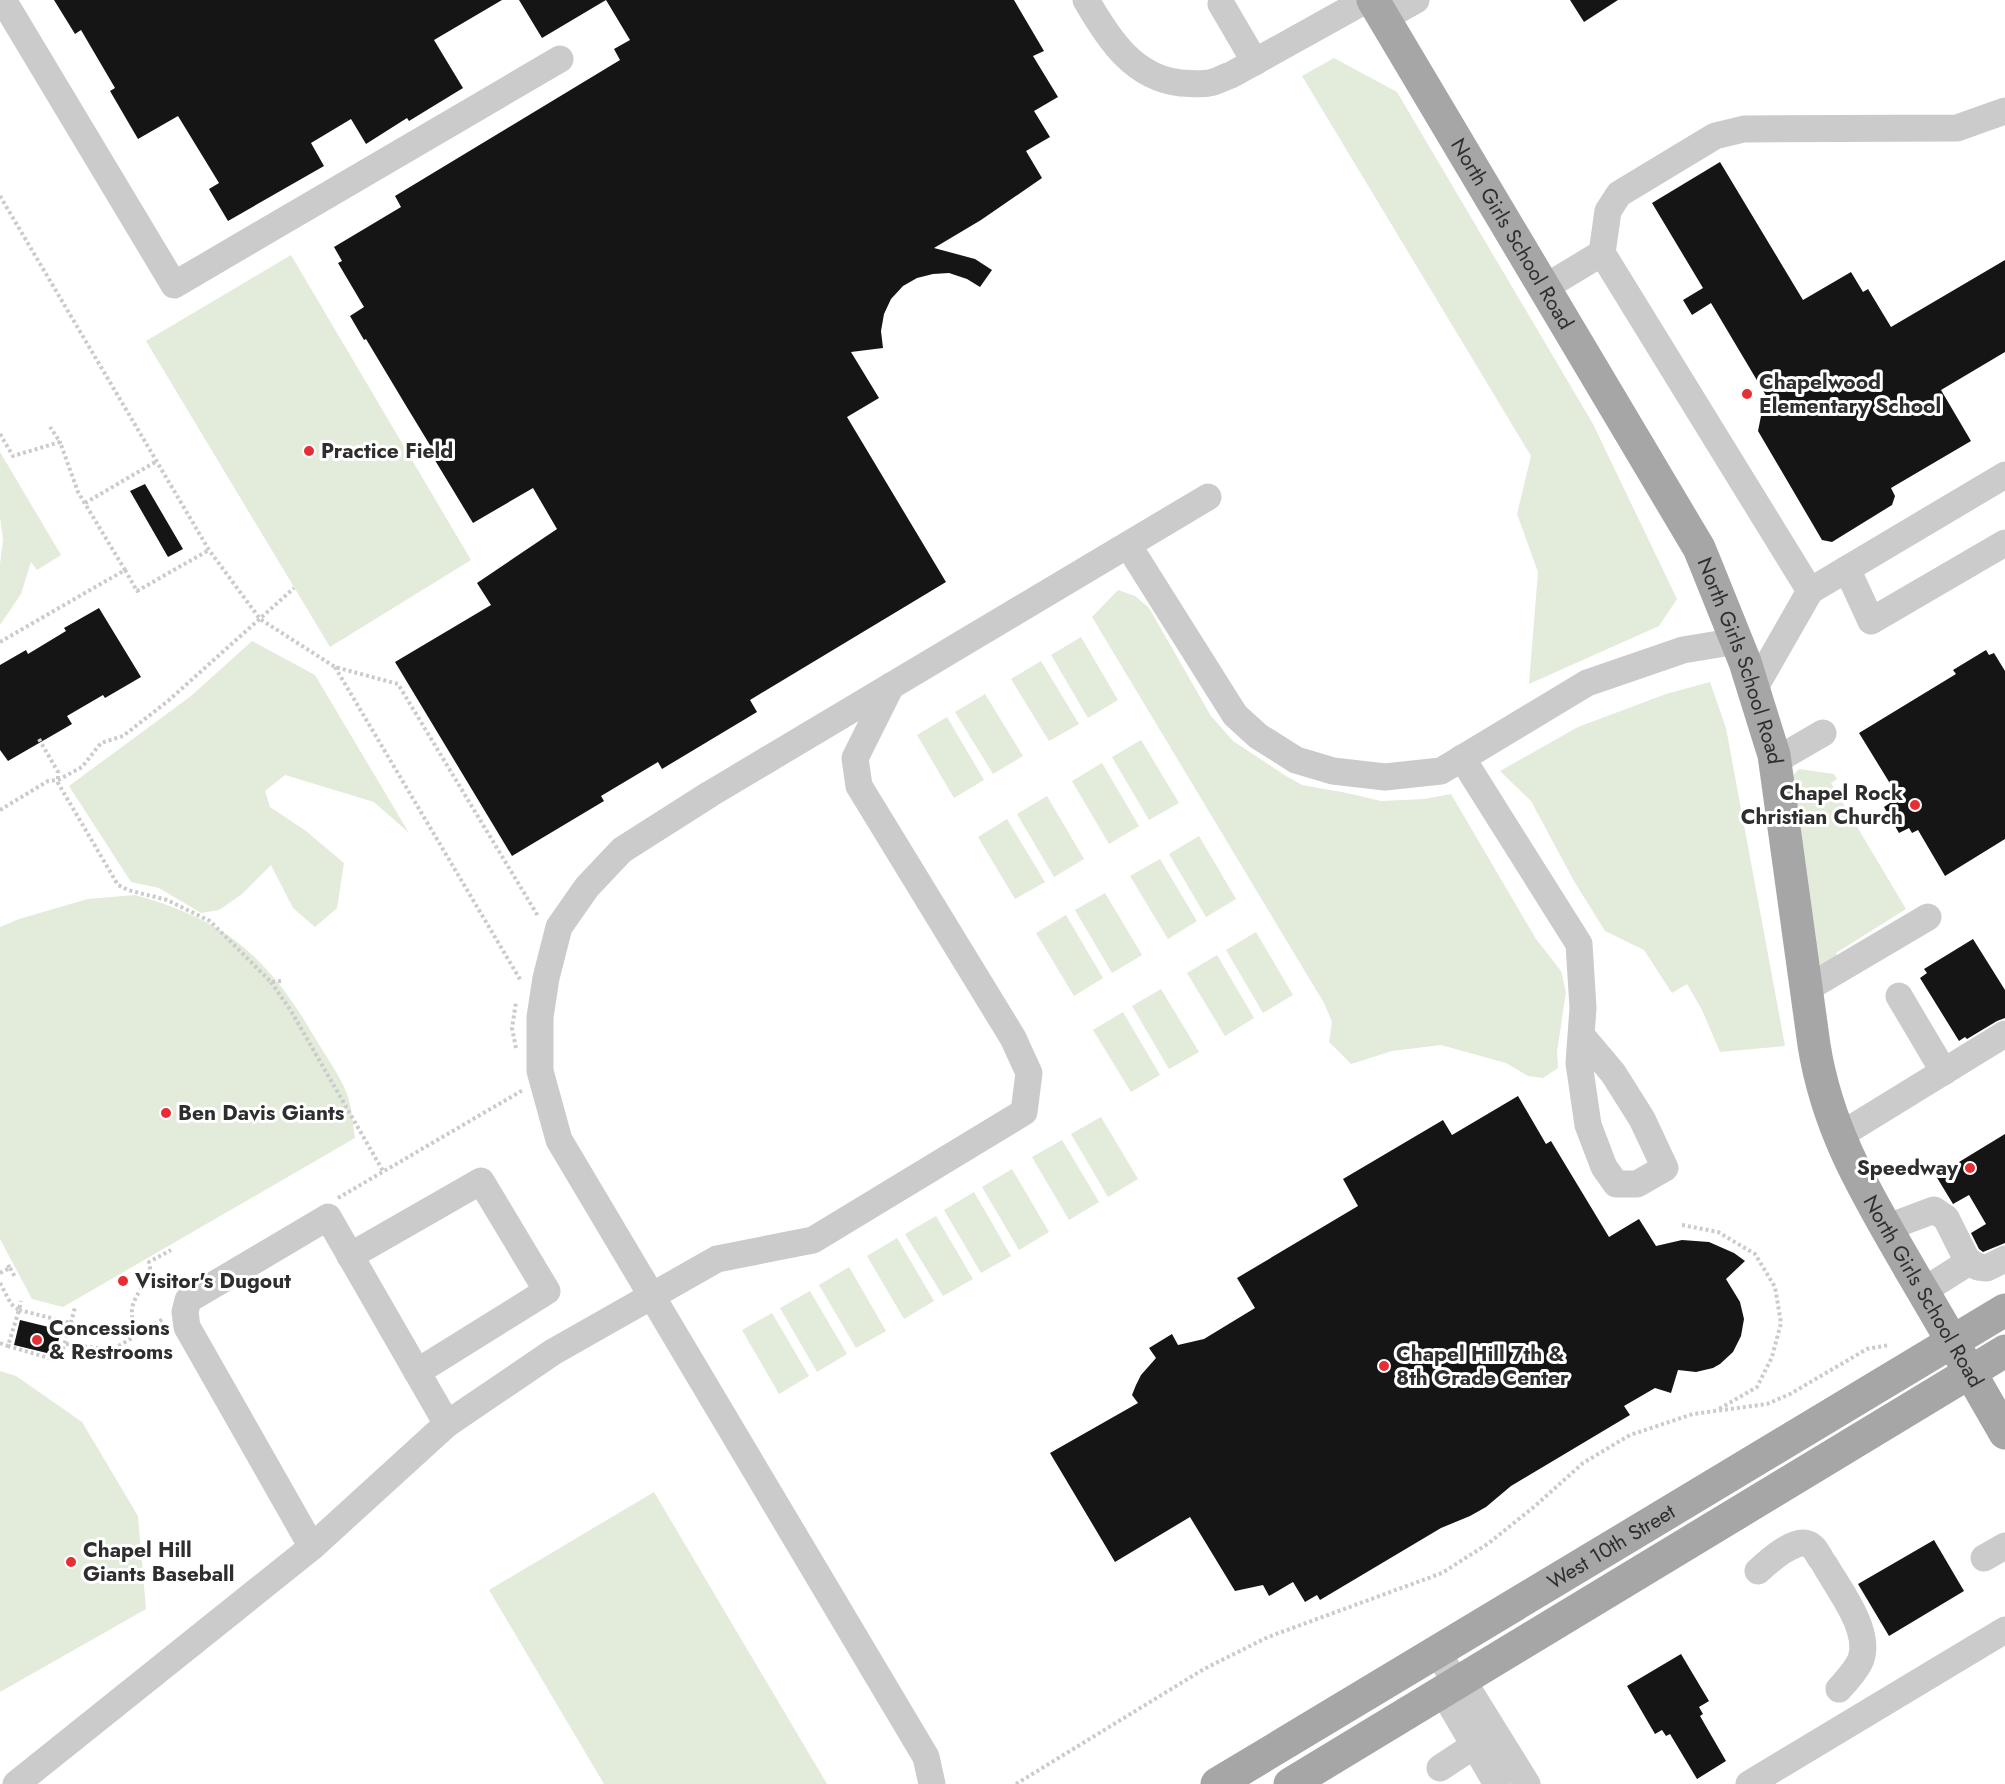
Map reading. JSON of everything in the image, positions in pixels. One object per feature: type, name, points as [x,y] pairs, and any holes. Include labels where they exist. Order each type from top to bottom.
[{"type":"main road","name":"North Girls School Road","points":[[1374,6],[1699,548],[1737,641],[1770,736],[1819,1074],[1839,1136],[1854,1170],[1886,1228],[2005,1433]]},
{"type":"main road","name":"West 10th Street","points":[[1217,1784],[2005,1310]]},
{"type":"main road","name":"West 10th Street","points":[[1290,1784],[2005,1351]]},
{"type":"street","points":[[3,0],[174,285],[560,59]]},
{"type":"street","points":[[1086,0],[1122,54],[1138,67],[1172,82],[1210,83],[1374,6],[1416,0]]},
{"type":"street","points":[[1221,4],[1255,62]]},
{"type":"street","points":[[1810,591],[1602,253],[1608,212],[1619,194],[1715,136],[1744,129],[1957,128],[2005,111]]},
{"type":"street","points":[[1544,288],[1602,253]]},
{"type":"street","points":[[1754,688],[1810,591],[2005,475]]},
{"type":"street","points":[[932,1784],[926,1757],[559,1140],[540,1071],[540,1017],[546,978],[560,927],[587,887],[622,850],[710,794],[1208,496]]},
{"type":"street","points":[[1847,569],[1871,621],[2005,543]]},
{"type":"street","points":[[1128,545],[1235,715],[1258,736],[1296,760],[1333,771],[1385,777],[1441,771],[1587,684],[1683,650],[1737,641]]},
{"type":"street","points":[[16,1784],[312,1547],[447,1424],[553,1352],[717,1259],[813,1240],[1024,1112],[1029,1073],[1012,1038],[860,786],[855,758],[891,686]]},
{"type":"street","points":[[1775,761],[1823,733]]},
{"type":"street","points":[[1462,758],[1579,944],[1583,1008],[1581,1035],[1579,1063],[1588,1125],[1604,1167],[1616,1184],[1637,1184],[1665,1168],[1642,1119],[1613,1073],[1581,1035]]},
{"type":"street","points":[[1806,989],[1928,917]]},
{"type":"street","points":[[1899,996],[1944,1072]]},
{"type":"street","points":[[1839,1136],[2005,1034]]},
{"type":"street","points":[[350,1256],[481,1181],[547,1291],[417,1372]]},
{"type":"street","points":[[1886,1228],[1934,1210],[1946,1218],[1969,1262],[1978,1267],[1987,1268],[2004,1263]]},
{"type":"street","points":[[312,1547],[187,1327],[185,1312],[188,1300],[328,1217],[447,1424]]},
{"type":"street","points":[[1923,1291],[1969,1262]]},
{"type":"street","points":[[1758,1571],[1777,1555],[1797,1544],[1806,1542],[1813,1546],[1858,1623],[1863,1642],[1861,1659],[1839,1689]]},
{"type":"street","points":[[1749,1784],[2005,1630]]},
{"type":"street","points":[[1437,1651],[1456,1683],[1470,1692],[1527,1784]]},
{"type":"street","points":[[1456,1683],[1450,1704],[1497,1784]]},
{"type":"street","points":[[1440,1767],[1475,1745]]},
{"type":"path","points":[[0,196],[209,550],[260,619],[335,667],[398,684],[538,916]]},
{"type":"path","points":[[50,427],[60,442],[78,492],[136,591],[209,550]]},
{"type":"path","points":[[0,434],[13,456],[60,442]]},
{"type":"path","points":[[85,503],[157,461]]},
{"type":"path","points":[[0,642],[125,570]]},
{"type":"path","points":[[0,810],[48,781],[58,780],[82,767],[101,743],[123,736],[168,702],[294,588]]},
{"type":"path","points":[[335,667],[522,981]]},
{"type":"path","points":[[39,739],[58,772],[58,783],[118,885],[128,890],[167,900],[210,921],[271,982],[291,1011],[382,1171]]},
{"type":"path","points":[[271,982],[282,981]]},
{"type":"path","points":[[1682,1225],[1718,1232],[1755,1254],[1775,1287],[1781,1323],[1772,1357],[1757,1387],[1716,1411]]},
{"type":"path","points":[[139,1335],[132,1319],[134,1299],[151,1273],[149,1262],[171,1250]]},
{"type":"path","points":[[0,1273],[9,1266],[15,1277]]},
{"type":"path","points":[[0,1283],[11,1304],[18,1311],[71,1323]]},
{"type":"path","points":[[8,1346],[21,1301]]},
{"type":"path","points":[[0,1343],[59,1361],[75,1307]]},
{"type":"path","points":[[1016,1784],[1204,1669],[1257,1643],[1339,1610],[1442,1573],[1489,1543],[1583,1463],[1630,1435],[1693,1414],[1767,1404],[1790,1394],[1867,1349],[1888,1345]]},
{"type":"green space","points":[[1334,58],[1397,92],[1593,424],[1677,599],[1659,626],[1529,684],[1538,572],[1517,514],[1531,456],[1302,76]]},
{"type":"green space","name":"Practice Field","points":[[291,255],[471,560],[330,647],[146,341]]},
{"type":"green space","points":[[0,452],[61,555],[37,570],[31,562],[21,594],[0,625],[0,564],[3,540],[0,517]]},
{"type":"green space","points":[[1118,590],[1135,596],[1149,608],[1211,716],[1233,741],[1286,776],[1302,785],[1381,801],[1424,799],[1451,794],[1536,939],[1561,971],[1566,992],[1557,1052],[1558,1068],[1543,1078],[1528,1076],[1506,1063],[1441,1045],[1392,1051],[1351,1064],[1329,1042],[1332,1022],[1324,1003],[1092,617]]},
{"type":"green space","points":[[1081,637],[1118,700],[1088,718],[1051,655]]},
{"type":"green space","points":[[252,641],[315,675],[409,833],[374,802],[285,775],[265,791],[270,807],[306,831],[344,863],[337,908],[315,927],[293,908],[271,865],[242,894],[219,910],[201,913],[159,888],[131,882],[69,786],[191,696]]},
{"type":"green space","points":[[1041,661],[1079,724],[1049,741],[1011,679]]},
{"type":"green space","points":[[1710,682],[1726,728],[1785,1046],[1720,1052],[1702,1010],[1687,984],[1672,993],[1644,950],[1605,931],[1574,881],[1531,801],[1500,771],[1578,727],[1666,694]]},
{"type":"green space","points":[[985,694],[1023,756],[993,774],[955,712]]},
{"type":"green space","points":[[947,717],[984,780],[954,798],[917,735]]},
{"type":"green space","points":[[1141,740],[1179,803],[1149,820],[1112,757]]},
{"type":"green space","points":[[1102,763],[1139,826],[1109,844],[1072,781]]},
{"type":"green space","points":[[1799,769],[1834,774],[1837,779],[1831,783],[1906,909],[1836,953],[1840,963],[1824,968],[1819,963],[1789,780]]},
{"type":"green space","points":[[1047,796],[1084,859],[1054,877],[1017,814]]},
{"type":"green space","points":[[1007,819],[1045,882],[1015,899],[978,837]]},
{"type":"green space","points":[[1199,836],[1236,899],[1206,917],[1169,854]]},
{"type":"green space","points":[[1160,859],[1197,921],[1168,939],[1130,876]]},
{"type":"green space","points":[[1105,893],[1142,955],[1112,973],[1075,910]]},
{"type":"green space","name":"Ben Davis Giants","points":[[135,895],[195,916],[242,945],[261,964],[298,1010],[346,1091],[355,1138],[63,1307],[32,1299],[0,1239],[0,927],[19,919],[88,899]]},
{"type":"green space","points":[[1066,915],[1103,978],[1074,996],[1036,933]]},
{"type":"green space","points":[[1256,932],[1293,995],[1263,1013],[1226,950]]},
{"type":"green space","points":[[1217,955],[1254,1018],[1225,1036],[1187,973]]},
{"type":"green space","points":[[1161,989],[1199,1052],[1169,1069],[1132,1006]]},
{"type":"green space","points":[[1123,1012],[1160,1075],[1131,1092],[1093,1030]]},
{"type":"green space","points":[[1101,1117],[1138,1179],[1108,1197],[1071,1134]]},
{"type":"green space","points":[[1062,1140],[1099,1202],[1069,1220],[1032,1157]]},
{"type":"green space","points":[[1012,1169],[1049,1232],[1019,1250],[982,1187]]},
{"type":"green space","points":[[974,1192],[1011,1256],[981,1273],[944,1210]]},
{"type":"green space","points":[[936,1216],[973,1279],[943,1296],[905,1234]]},
{"type":"green space","points":[[897,1238],[934,1301],[904,1319],[867,1256]]},
{"type":"green space","points":[[849,1267],[886,1331],[856,1348],[819,1285]]},
{"type":"green space","points":[[810,1291],[847,1354],[817,1372],[780,1308]]},
{"type":"green space","points":[[772,1313],[809,1376],[779,1394],[742,1330]]},
{"type":"green space","name":"Chapel Hill Giants Baseball","points":[[0,1371],[16,1376],[82,1422],[138,1516],[146,1609],[0,1692]]},
{"type":"green space","points":[[654,1492],[827,1784],[604,1784],[489,1590]]},
{"type":"building","points":[[54,0],[502,0],[434,40],[463,88],[409,121],[407,118],[366,144],[351,119],[311,143],[324,166],[228,221],[209,189],[219,183],[178,116],[138,139],[110,91],[115,88],[81,30],[75,34]]},
{"type":"building","points":[[519,0],[606,0],[542,38]]},
{"type":"building","points":[[606,0],[1014,0],[1044,51],[1033,56],[1058,97],[1034,111],[1050,137],[1026,151],[1042,178],[981,220],[934,248],[975,259],[992,270],[980,287],[967,279],[949,273],[917,278],[903,286],[891,299],[884,314],[881,331],[883,348],[851,352],[879,398],[847,417],[946,582],[750,700],[757,712],[662,769],[658,762],[601,796],[604,801],[512,856],[395,662],[491,605],[477,583],[557,529],[533,488],[473,523],[433,457],[436,455],[350,316],[364,307],[338,263],[342,261],[334,247],[401,207],[395,196],[620,60],[614,49],[630,40]]},
{"type":"building","points":[[1570,0],[1618,0],[1584,22]]},
{"type":"building","points":[[1720,162],[1803,300],[1851,272],[1863,292],[1868,289],[1891,327],[2005,260],[2005,352],[1941,390],[1971,441],[1891,488],[1895,496],[1892,505],[1832,542],[1822,540],[1758,431],[1761,416],[1774,409],[1711,303],[1692,315],[1683,300],[1703,288],[1652,203]]},
{"type":"building","points":[[145,484],[183,549],[168,557],[130,491]]},
{"type":"building","points":[[99,608],[141,677],[67,716],[72,724],[8,761],[0,750],[0,665],[26,650],[28,654],[66,631],[64,628]]},
{"type":"building","points":[[1986,650],[1989,655],[1994,653],[2005,671],[2005,839],[1945,876],[1918,830],[1912,833],[1909,828],[1899,833],[1884,807],[1893,801],[1889,793],[1894,790],[1859,733],[1956,674],[1953,670]]},
{"type":"building","points":[[1973,939],[2005,990],[2005,1018],[1959,1041],[1920,978],[1927,973],[1924,969]]},
{"type":"building","points":[[1518,1096],[1546,1144],[1551,1141],[1609,1237],[1639,1219],[1656,1246],[1682,1240],[1709,1242],[1734,1253],[1745,1261],[1726,1279],[1740,1302],[1744,1319],[1741,1336],[1733,1352],[1713,1368],[1696,1372],[1678,1370],[1671,1393],[1655,1388],[1624,1406],[1630,1415],[1511,1486],[1486,1507],[1441,1528],[1320,1600],[1317,1595],[1305,1602],[1293,1582],[1269,1596],[1263,1585],[1235,1591],[1190,1517],[1115,1562],[1050,1453],[1138,1403],[1132,1395],[1136,1385],[1141,1375],[1156,1358],[1149,1348],[1172,1334],[1178,1345],[1204,1339],[1255,1308],[1237,1278],[1358,1206],[1343,1179],[1443,1120],[1452,1135]]},
{"type":"building","points":[[2005,1134],[2005,1243],[1983,1252],[1971,1233],[1986,1224],[1969,1195],[1953,1204],[1936,1176]]},
{"type":"building","name":"Concessions & Restrooms","points":[[20,1320],[61,1330],[55,1355],[14,1345]]},
{"type":"building","points":[[1934,1540],[1964,1591],[1889,1636],[1858,1584]]},
{"type":"building","points":[[1681,1654],[1709,1701],[1699,1707],[1703,1714],[1700,1716],[1726,1761],[1697,1779],[1670,1734],[1666,1736],[1662,1730],[1655,1734],[1627,1686]]},
{"type":"place","name":"Chapelwood Elementary School","points":[[1747,394]]},
{"type":"place","name":"Practice Field","points":[[309,451]]},
{"type":"place","name":"Chapel Rock Christian Church","points":[[1915,805]]},
{"type":"place","name":"Ben Davis Giants","points":[[166,1113]]},
{"type":"place","name":"Speedway","points":[[1970,1168]]},
{"type":"place","name":"Visitor's Dugout","points":[[123,1281]]},
{"type":"place","name":"Concessions & Restrooms","points":[[37,1340]]},
{"type":"place","name":"Chapel Hill 7th & 8th Grade Center","points":[[1384,1366]]},
{"type":"place","name":"Chapel Hill Giants Baseball","points":[[71,1562]]}]
